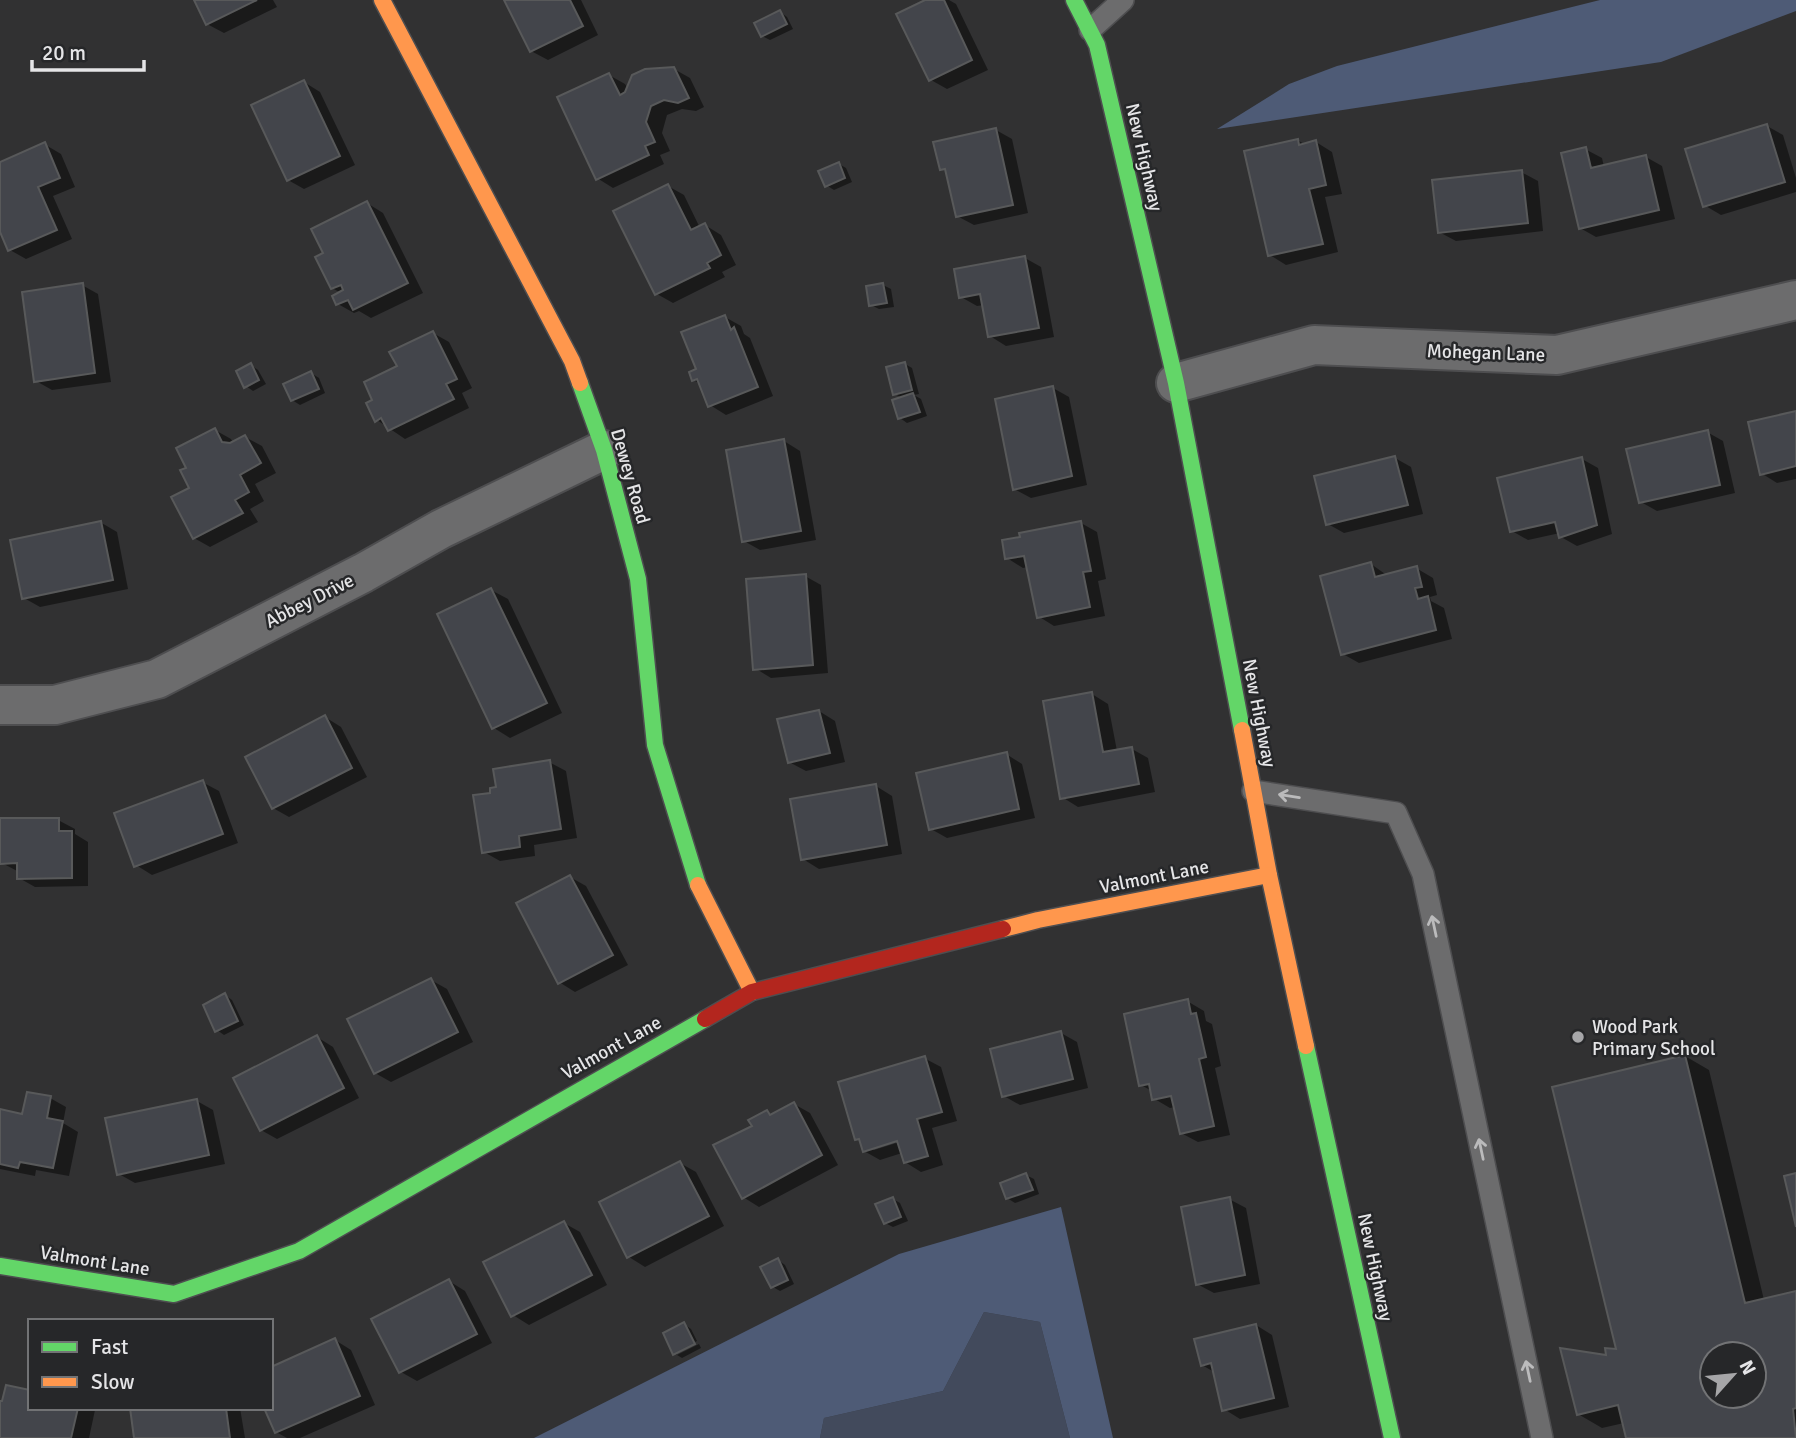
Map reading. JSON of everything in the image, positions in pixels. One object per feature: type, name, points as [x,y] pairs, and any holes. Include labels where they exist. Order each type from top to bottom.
[{"type":"street","name":"Dewey Road","points":[[382,0],[572,361],[604,450],[638,579],[655,745],[698,886],[752,992]]},
{"type":"street","name":"New Highway","points":[[1074,0],[1097,45],[1176,383],[1269,874],[1392,1438]]},
{"type":"street","name":"Mohegan Lane","points":[[1176,383],[1314,345],[1556,355],[1796,300]]},
{"type":"street","name":"Abbey Drive","points":[[0,705],[55,705],[157,679],[363,573],[441,529],[604,450]]},
{"type":"street","name":"Valmont Lane","points":[[0,1266],[174,1294],[299,1251],[752,992],[871,964],[1038,919],[1269,874]]},
{"type":"lane","points":[[1090,30],[1123,0]]},
{"type":"lane","points":[[1253,791],[1396,814],[1423,874],[1542,1438]]},
{"type":"shaded area","points":[[1600,0],[1796,0],[1796,11],[1661,62],[1217,129],[1289,84],[1337,66]]},
{"type":"shaded area","points":[[1061,1207],[1113,1438],[1070,1438],[1040,1322],[984,1312],[943,1391],[824,1418],[820,1438],[534,1438],[899,1254]]},
{"type":"shaded area","points":[[984,1312],[1040,1322],[1070,1438],[820,1438],[824,1418],[943,1391]]},
{"type":"building","points":[[194,0],[257,0],[206,25]]},
{"type":"building","points":[[504,0],[570,0],[583,26],[530,52]]},
{"type":"building","points":[[925,0],[944,0],[972,60],[929,81],[896,14]]},
{"type":"building","points":[[780,10],[787,24],[761,37],[754,23]]},
{"type":"building","points":[[674,67],[689,98],[678,103],[664,100],[651,106],[646,122],[655,142],[645,146],[649,155],[596,180],[557,97],[609,73],[620,95],[625,92],[632,75],[645,69]]},
{"type":"building","points":[[304,80],[340,156],[287,181],[251,105]]},
{"type":"building","points":[[1767,124],[1785,182],[1703,207],[1685,149]]},
{"type":"building","points":[[996,128],[1013,205],[956,217],[945,169],[940,170],[933,142]]},
{"type":"building","points":[[1298,139],[1299,145],[1316,140],[1326,185],[1309,189],[1323,244],[1268,256],[1244,151]]},
{"type":"building","points":[[45,142],[60,178],[38,187],[57,230],[8,251],[0,232],[0,162]]},
{"type":"building","points":[[1586,147],[1591,168],[1646,155],[1659,210],[1579,229],[1561,153]]},
{"type":"building","points":[[839,162],[845,178],[825,187],[818,171]]},
{"type":"building","points":[[1522,170],[1528,223],[1438,233],[1432,180]]},
{"type":"building","points":[[668,184],[691,230],[705,223],[721,255],[707,263],[710,268],[655,295],[613,211]]},
{"type":"building","points":[[367,201],[408,283],[353,310],[348,300],[336,305],[332,296],[343,290],[341,285],[331,289],[315,257],[323,253],[311,229]]},
{"type":"building","points":[[1025,256],[1039,328],[988,337],[980,294],[959,298],[954,269]]},
{"type":"building","points":[[83,283],[95,373],[34,382],[22,292]]},
{"type":"building","points":[[883,283],[887,303],[869,306],[866,286]]},
{"type":"building","points":[[725,315],[731,330],[734,327],[758,387],[708,407],[697,379],[692,381],[689,372],[696,369],[681,332]]},
{"type":"building","points":[[433,331],[457,379],[446,384],[454,399],[388,431],[381,418],[375,422],[366,403],[372,400],[364,382],[397,366],[389,352]]},
{"type":"building","points":[[905,362],[912,390],[893,395],[886,367]]},
{"type":"building","points":[[251,363],[259,380],[244,388],[236,371]]},
{"type":"building","points":[[311,371],[319,389],[291,401],[283,384]]},
{"type":"building","points":[[1053,386],[1072,476],[1013,490],[995,399]]},
{"type":"building","points":[[913,393],[920,412],[898,419],[892,400]]},
{"type":"building","points":[[1796,411],[1796,466],[1760,475],[1748,422]]},
{"type":"building","points":[[215,428],[222,442],[230,443],[245,435],[261,463],[240,475],[249,492],[235,500],[243,513],[193,539],[171,497],[189,488],[180,470],[186,468],[176,448]]},
{"type":"building","points":[[1708,430],[1720,485],[1639,503],[1626,449]]},
{"type":"building","points":[[784,439],[801,531],[742,542],[726,450]]},
{"type":"building","points":[[1395,456],[1408,505],[1326,525],[1314,476]]},
{"type":"building","points":[[1582,457],[1597,525],[1559,538],[1555,522],[1510,532],[1497,478]]},
{"type":"building","points":[[101,521],[113,580],[22,599],[10,540]]},
{"type":"building","points":[[1081,521],[1091,571],[1083,572],[1090,607],[1037,618],[1024,556],[1005,559],[1002,540],[1020,537],[1019,533]]},
{"type":"building","points":[[1371,562],[1375,577],[1417,566],[1422,587],[1415,588],[1418,599],[1428,596],[1436,630],[1341,655],[1320,576]]},
{"type":"building","points":[[806,574],[813,665],[753,670],[746,579]]},
{"type":"building","points":[[491,588],[547,703],[492,729],[437,614]]},
{"type":"building","points":[[1092,692],[1103,752],[1132,747],[1139,784],[1060,799],[1043,701]]},
{"type":"building","points":[[819,710],[830,753],[788,763],[777,719]]},
{"type":"building","points":[[325,715],[352,768],[272,809],[245,757]]},
{"type":"building","points":[[1007,752],[1019,809],[929,830],[916,773]]},
{"type":"building","points":[[550,760],[561,829],[519,836],[520,847],[482,853],[473,795],[490,793],[490,788],[496,787],[493,769]]},
{"type":"building","points":[[203,780],[223,834],[134,867],[114,813]]},
{"type":"building","points":[[876,784],[887,845],[801,860],[790,799]]},
{"type":"building","points":[[0,818],[59,818],[59,831],[72,831],[72,878],[17,879],[17,863],[0,864]]},
{"type":"building","points":[[570,875],[613,955],[558,984],[516,903]]},
{"type":"building","points":[[431,978],[458,1032],[374,1074],[347,1019]]},
{"type":"building","points":[[225,993],[238,1021],[215,1032],[203,1005]]},
{"type":"building","points":[[1188,999],[1191,1014],[1196,1013],[1206,1057],[1199,1059],[1214,1126],[1180,1134],[1171,1096],[1152,1100],[1149,1084],[1139,1086],[1124,1014]]},
{"type":"building","points":[[1061,1031],[1073,1079],[1002,1097],[990,1049]]},
{"type":"building","points":[[317,1035],[344,1088],[260,1131],[233,1078]]},
{"type":"building","points":[[1685,1055],[1745,1303],[1796,1291],[1796,1408],[1793,1409],[1796,1438],[1626,1438],[1618,1405],[1577,1415],[1560,1348],[1606,1355],[1605,1348],[1616,1349],[1552,1087]]},
{"type":"building","points":[[925,1056],[942,1112],[917,1119],[928,1156],[904,1163],[897,1141],[863,1152],[859,1139],[855,1140],[838,1082]]},
{"type":"building","points":[[27,1092],[51,1096],[47,1118],[63,1121],[53,1168],[20,1162],[18,1168],[0,1164],[0,1109],[22,1114]]},
{"type":"building","points":[[197,1099],[209,1155],[117,1175],[105,1118]]},
{"type":"building","points":[[794,1102],[822,1155],[742,1199],[713,1145],[752,1126],[748,1120],[767,1110],[770,1115]]},
{"type":"building","points":[[680,1161],[709,1216],[627,1258],[599,1202]]},
{"type":"building","points":[[1026,1173],[1033,1190],[1006,1199],[1000,1183]]},
{"type":"building","points":[[1796,1173],[1796,1227],[1784,1176]]},
{"type":"building","points":[[893,1197],[901,1217],[884,1224],[875,1204]]},
{"type":"building","points":[[1230,1197],[1245,1275],[1196,1285],[1181,1207]]},
{"type":"building","points":[[564,1221],[592,1275],[511,1317],[483,1262]]},
{"type":"building","points":[[778,1258],[788,1280],[771,1288],[760,1267]]},
{"type":"building","points":[[449,1279],[477,1334],[399,1373],[371,1319]]},
{"type":"building","points":[[684,1322],[695,1344],[673,1355],[663,1333]]},
{"type":"building","points":[[1256,1324],[1274,1398],[1222,1411],[1211,1363],[1201,1366],[1194,1339]]},
{"type":"building","points":[[335,1338],[360,1396],[275,1433],[265,1410],[273,1410],[273,1366]]},
{"type":"building","points":[[6,1385],[28,1390],[28,1410],[78,1410],[71,1438],[0,1438],[2,1401]]},
{"type":"building","points":[[130,1410],[226,1410],[230,1438],[134,1438]]},
{"type":"traffic: fast","points":[[1074,0],[1097,45],[1176,383],[1242,730]]},
{"type":"traffic: fast","points":[[580,383],[604,450],[638,579],[655,745],[698,885]]},
{"type":"traffic: fast","points":[[0,1266],[174,1294],[299,1251],[705,1019]]},
{"type":"traffic: fast","points":[[1306,1046],[1392,1438]]},
{"type":"traffic: slow","points":[[382,0],[572,361],[580,383]]},
{"type":"traffic: slow","points":[[1242,730],[1269,875],[1306,1046]]},
{"type":"traffic: slow","points":[[1003,929],[1269,875]]},
{"type":"traffic: slow","points":[[698,885],[752,992]]},
{"type":"traffic: jam","points":[[705,1019],[752,992],[1003,929]]},
{"type":"place","name":"Wood Park Primary School","points":[[1578,1037]]}]
